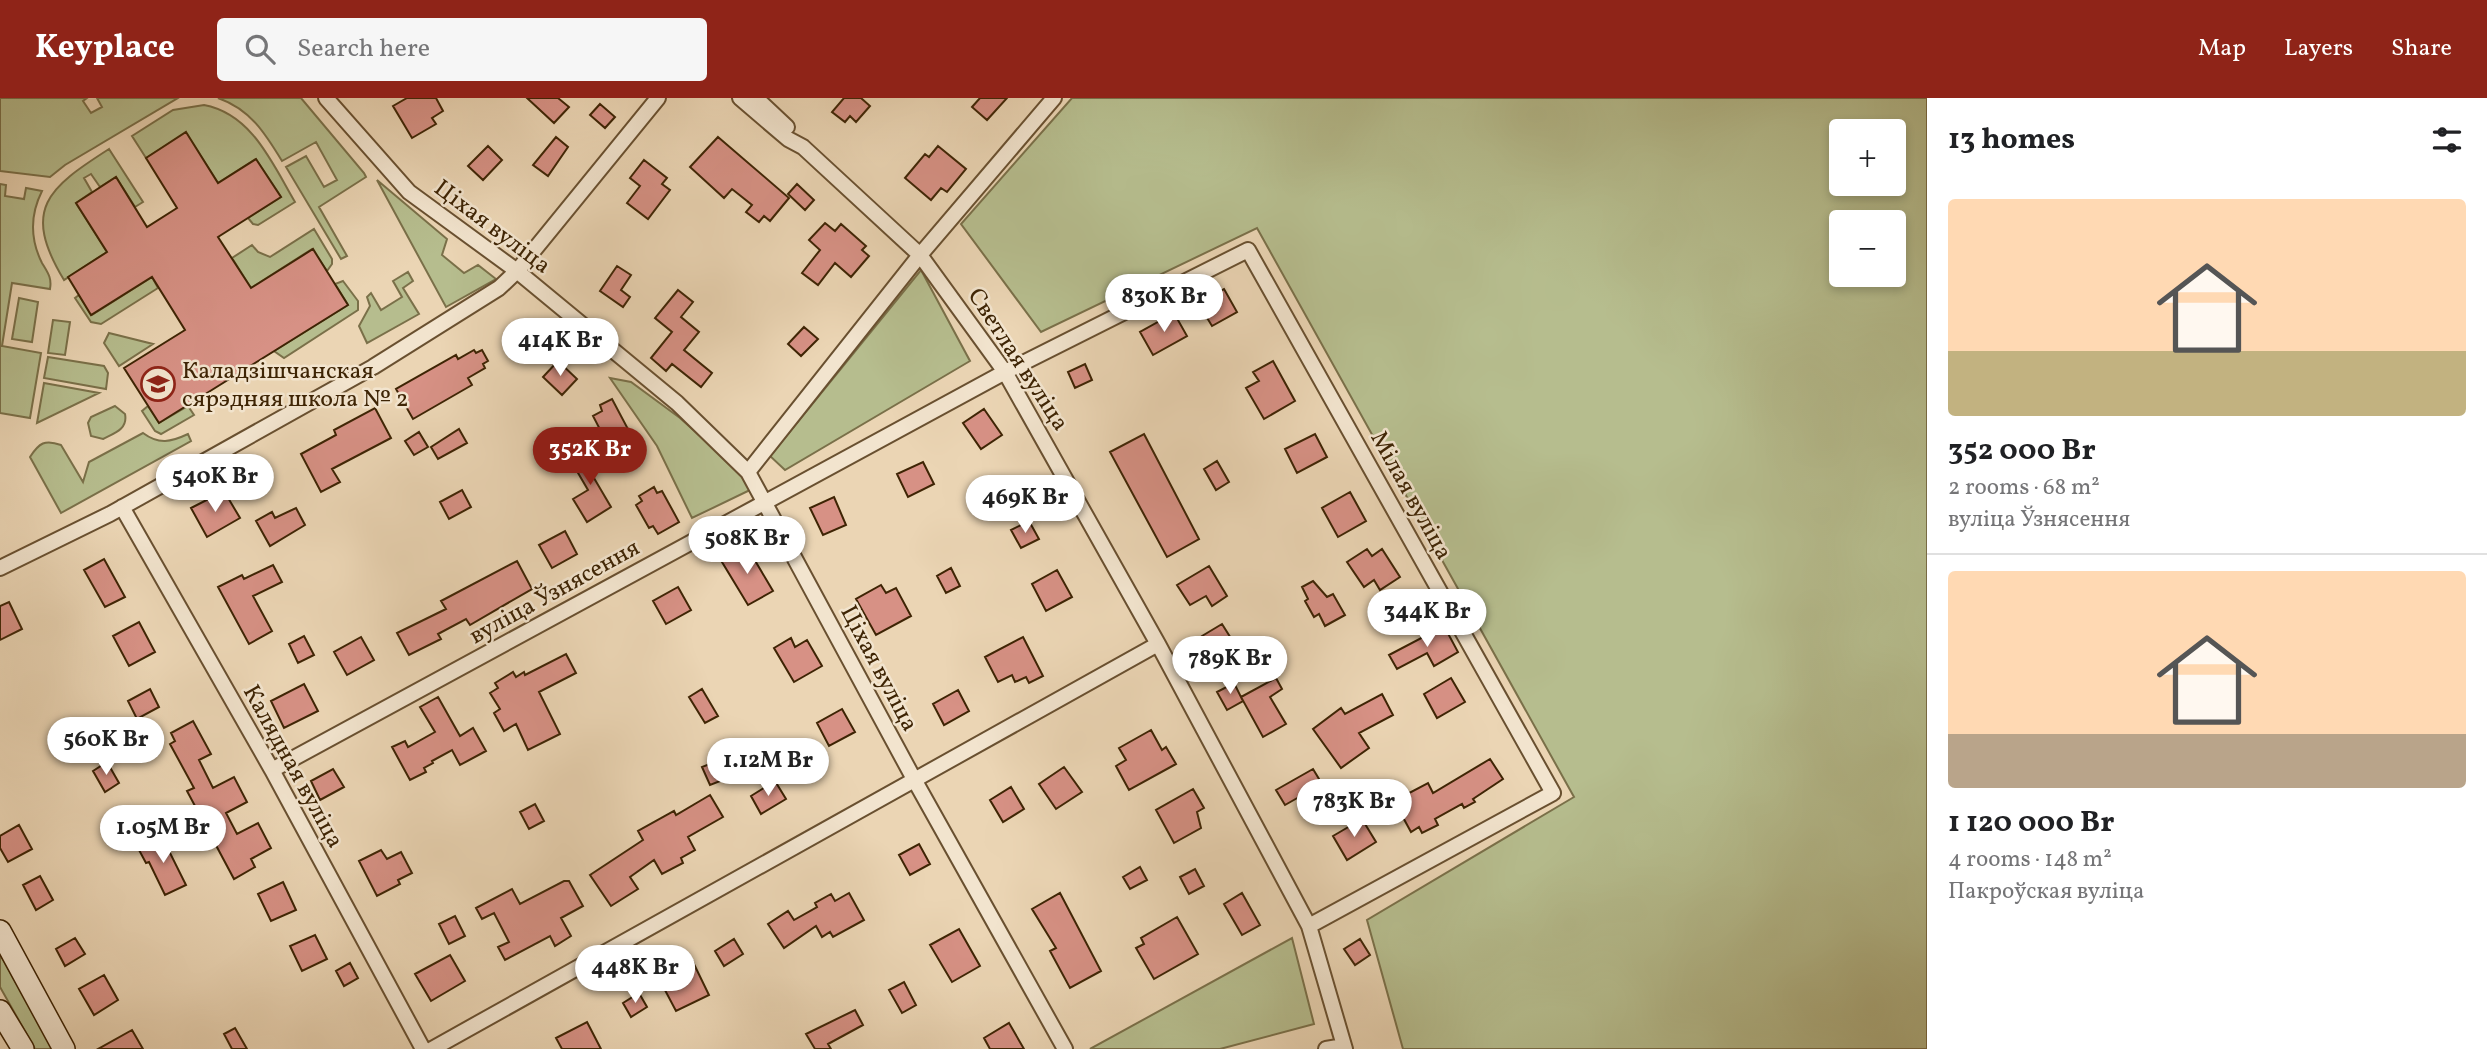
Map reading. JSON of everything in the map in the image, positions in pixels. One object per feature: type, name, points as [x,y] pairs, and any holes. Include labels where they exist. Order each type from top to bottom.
[{"type":"street","name":"Ціхая вуліца","points":[[326,98],[409,192],[517,271],[677,403],[748,472],[915,781],[1065,1049]]},
{"type":"street","points":[[0,568],[122,507],[373,367],[499,288],[517,271],[658,98]]},
{"type":"street","name":"Светлая вуліца","points":[[740,98],[788,139],[803,147],[920,254],[1006,372],[1158,644],[1309,926],[1345,1047]]},
{"type":"street","name":"Светлая вуліца","points":[[756,98],[796,134],[803,147]]},
{"type":"street","points":[[748,472],[920,254],[1054,98]]},
{"type":"street","name":"Мілая вуліца","points":[[1006,372],[1248,250],[1553,793],[1309,926]]},
{"type":"street","name":"вуліца Ўзнясення","points":[[272,770],[1006,372]]},
{"type":"street","name":"Калядная вуліца","points":[[122,507],[272,770],[424,1049]]},
{"type":"street","points":[[432,1049],[1158,644]]},
{"type":"street","points":[[0,931],[64,1049]]},
{"type":"street","points":[[0,1011],[23,1049]]},
{"type":"street","points":[[1326,1049],[1345,1047]]},
{"type":"green space","points":[[0,98],[87,98],[83,101],[91,113],[102,107],[97,98],[178,98],[65,165],[50,177],[0,171]]},
{"type":"green space","points":[[218,98],[301,98],[364,173],[366,177],[319,207],[347,256],[341,259],[286,167],[306,156],[324,187],[337,180],[316,142],[282,161],[248,115]]},
{"type":"green space","points":[[1072,98],[1927,98],[1927,1049],[1403,1049],[1367,920],[1574,797],[1257,228],[1041,332],[961,224]]},
{"type":"green space","points":[[204,105],[221,110],[248,129],[269,157],[295,202],[258,225],[253,224],[248,218],[281,197],[256,159],[218,183],[186,133],[146,158],[132,136],[173,110]]},
{"type":"green space","points":[[109,149],[143,202],[135,207],[116,177],[100,187],[91,174],[84,178],[92,192],[76,203],[107,252],[64,280],[51,256],[44,235],[43,218],[47,202],[70,176]]},
{"type":"green space","points":[[377,180],[447,239],[442,255],[464,273],[478,265],[496,279],[446,307]]},
{"type":"green space","points":[[0,184],[6,185],[5,196],[24,199],[26,188],[42,191],[35,209],[33,227],[35,245],[48,273],[50,289],[12,283],[2,346],[41,353],[30,418],[0,413]]},
{"type":"green space","points":[[314,229],[332,259],[327,271],[312,249],[251,288],[232,258],[252,245],[258,252],[270,257]]},
{"type":"green space","points":[[921,270],[970,361],[785,470],[770,456]]},
{"type":"green space","points":[[408,272],[413,281],[403,288],[419,314],[367,343],[359,326],[370,306],[367,297],[371,293],[381,310],[402,297],[393,281]]},
{"type":"green space","points":[[152,277],[158,288],[101,324],[91,322],[75,298],[79,295],[92,315]]},
{"type":"green space","points":[[343,281],[358,301],[358,310],[284,358],[274,351],[348,305],[335,284]]},
{"type":"green space","points":[[19,298],[38,302],[32,342],[12,339]]},
{"type":"green space","points":[[53,320],[70,322],[65,355],[48,353]]},
{"type":"green space","points":[[109,333],[153,344],[119,366],[104,343]]},
{"type":"green space","points":[[48,357],[104,366],[108,373],[106,389],[44,378]]},
{"type":"green space","points":[[610,378],[631,382],[680,418],[737,469],[750,490],[692,518],[657,446]]},
{"type":"green space","points":[[44,383],[99,393],[37,423]]},
{"type":"green space","points":[[115,406],[125,414],[123,427],[103,439],[91,436],[88,423],[91,417]]},
{"type":"green space","points":[[148,406],[159,423],[188,406],[194,415],[161,434],[155,431],[142,411]]},
{"type":"green space","points":[[143,433],[165,441],[188,434],[191,441],[61,513],[30,457],[36,448],[43,444],[51,442],[61,445],[83,482],[89,462]]},
{"type":"green space","points":[[1292,938],[1314,1024],[1220,1049],[1090,1049]]},
{"type":"green space","points":[[0,954],[54,1049],[35,1049],[0,987]]},
{"type":"building","points":[[407,98],[436,98],[443,111],[432,118],[436,124],[412,138],[393,106]]},
{"type":"building","points":[[527,98],[558,98],[569,107],[554,123]]},
{"type":"building","points":[[844,98],[861,98],[870,106],[856,122],[850,116],[845,122],[832,112]]},
{"type":"building","points":[[980,98],[1007,98],[987,120],[972,107]]},
{"type":"building","points":[[600,104],[615,117],[605,128],[590,115]]},
{"type":"building","points":[[186,132],[218,183],[256,159],[281,197],[218,237],[251,288],[313,249],[348,305],[159,423],[124,368],[185,330],[152,277],[91,315],[68,277],[107,252],[76,203],[116,177],[147,227],[177,208],[146,158]]},
{"type":"building","points":[[556,137],[568,147],[548,176],[533,165]]},
{"type":"building","points":[[718,137],[789,198],[770,221],[764,216],[759,222],[746,212],[752,205],[732,189],[724,198],[690,167]]},
{"type":"building","points":[[488,146],[502,160],[483,180],[468,166]]},
{"type":"building","points":[[938,146],[966,169],[947,192],[941,188],[931,200],[905,178],[925,154],[929,157]]},
{"type":"building","points":[[644,160],[667,178],[662,184],[670,190],[648,219],[627,203],[640,186],[630,178]]},
{"type":"building","points":[[797,184],[814,200],[805,210],[788,194]]},
{"type":"building","points":[[825,223],[835,231],[841,224],[866,246],[862,250],[869,256],[851,277],[835,263],[818,285],[802,273],[820,250],[809,240]]},
{"type":"building","points":[[617,266],[631,275],[621,290],[630,297],[623,307],[600,291]]},
{"type":"building","points":[[1224,289],[1237,312],[1212,326],[1198,303]]},
{"type":"building","points":[[678,290],[693,302],[681,317],[699,332],[684,350],[712,373],[701,387],[672,364],[666,371],[651,358],[672,332],[655,318]]},
{"type":"building","points":[[1174,313],[1187,336],[1153,355],[1140,332]]},
{"type":"building","points":[[804,327],[818,339],[801,356],[788,344]]},
{"type":"building","points":[[474,350],[476,353],[482,350],[488,361],[483,364],[485,368],[468,378],[472,385],[413,419],[396,389],[456,355],[458,359]]},
{"type":"building","points":[[558,361],[577,379],[562,395],[543,377]]},
{"type":"building","points":[[1273,361],[1295,401],[1264,419],[1246,388],[1259,381],[1253,372]]},
{"type":"building","points":[[1085,364],[1092,380],[1075,388],[1068,372]]},
{"type":"building","points":[[612,399],[629,431],[607,443],[593,416],[602,411],[600,405]]},
{"type":"building","points":[[375,408],[391,438],[332,469],[340,482],[321,492],[301,454],[336,435],[334,430]]},
{"type":"building","points":[[984,409],[1002,435],[981,449],[963,423]]},
{"type":"building","points":[[459,429],[467,443],[438,459],[431,447]]},
{"type":"building","points":[[419,432],[428,447],[414,455],[405,441]]},
{"type":"building","points":[[1144,434],[1199,539],[1167,557],[1110,452]]},
{"type":"building","points":[[1315,434],[1327,457],[1297,473],[1285,449]]},
{"type":"building","points":[[593,449],[603,467],[591,473],[611,507],[587,522],[573,499],[588,490],[571,461]]},
{"type":"building","points":[[1217,461],[1229,482],[1216,490],[1204,469]]},
{"type":"building","points":[[923,462],[934,484],[908,497],[897,474]]},
{"type":"building","points":[[654,487],[657,493],[662,491],[679,522],[658,534],[653,526],[649,528],[636,505],[642,501],[639,496]]},
{"type":"building","points":[[462,490],[471,507],[449,519],[440,502]]},
{"type":"building","points":[[224,491],[240,518],[207,537],[191,508]]},
{"type":"building","points":[[1350,492],[1366,521],[1338,537],[1322,508]]},
{"type":"building","points":[[834,497],[846,525],[823,535],[810,508]]},
{"type":"building","points":[[296,508],[305,525],[270,546],[256,521],[272,512],[275,518]]},
{"type":"building","points":[[1029,521],[1039,539],[1021,548],[1011,530]]},
{"type":"building","points":[[565,531],[577,554],[552,568],[539,545]]},
{"type":"building","points":[[747,547],[773,591],[748,605],[722,562]]},
{"type":"building","points":[[1367,549],[1372,556],[1382,549],[1400,577],[1380,590],[1374,580],[1364,587],[1347,562]]},
{"type":"building","points":[[104,559],[125,597],[105,607],[84,570]]},
{"type":"building","points":[[517,561],[532,589],[470,625],[466,619],[438,634],[441,639],[409,655],[397,633],[446,609],[441,601]]},
{"type":"building","points":[[273,565],[282,582],[253,596],[272,631],[249,644],[218,587],[242,575],[244,579]]},
{"type":"building","points":[[1209,566],[1227,596],[1212,606],[1206,596],[1190,605],[1177,585]]},
{"type":"building","points":[[951,568],[960,586],[946,593],[937,576]]},
{"type":"building","points":[[1057,570],[1072,597],[1046,611],[1032,584]]},
{"type":"building","points":[[1313,581],[1327,597],[1333,594],[1345,615],[1325,626],[1319,614],[1314,617],[1305,601],[1308,599],[1302,587]]},
{"type":"building","points":[[881,585],[886,593],[896,588],[911,616],[876,635],[856,599]]},
{"type":"building","points":[[678,587],[691,610],[666,624],[653,601]]},
{"type":"building","points":[[9,602],[22,629],[0,640],[0,606]]},
{"type":"building","points":[[139,622],[155,652],[129,666],[113,636]]},
{"type":"building","points":[[1222,624],[1232,640],[1211,652],[1202,636]]},
{"type":"building","points":[[1444,626],[1458,652],[1434,666],[1427,653],[1397,669],[1389,655]]},
{"type":"building","points":[[304,636],[314,655],[298,663],[289,644]]},
{"type":"building","points":[[361,637],[374,660],[347,675],[334,652]]},
{"type":"building","points":[[1023,637],[1043,676],[1029,683],[1026,677],[1015,682],[1012,675],[998,682],[985,657]]},
{"type":"building","points":[[791,638],[795,647],[807,640],[822,666],[794,682],[774,648]]},
{"type":"building","points":[[566,654],[576,673],[539,692],[560,734],[528,750],[516,724],[504,731],[494,713],[500,709],[490,693],[498,688],[495,683],[513,672],[516,677],[524,672],[525,675]]},
{"type":"building","points":[[1276,678],[1282,689],[1270,697],[1286,724],[1263,737],[1241,697]]},
{"type":"building","points":[[1451,678],[1465,702],[1437,718],[1424,694]]},
{"type":"building","points":[[1234,683],[1243,701],[1227,710],[1217,692]]},
{"type":"building","points":[[304,684],[318,711],[284,728],[271,701]]},
{"type":"building","points":[[150,689],[159,707],[137,719],[128,701]]},
{"type":"building","points":[[702,689],[718,716],[705,723],[689,697]]},
{"type":"building","points":[[958,690],[969,711],[944,725],[933,704]]},
{"type":"building","points":[[1382,694],[1393,715],[1359,733],[1369,748],[1341,768],[1313,729],[1341,708],[1345,714]]},
{"type":"building","points":[[438,697],[460,736],[473,728],[486,751],[460,765],[452,750],[432,761],[433,763],[424,768],[426,772],[410,780],[392,747],[405,741],[408,747],[435,732],[420,707]]},
{"type":"building","points":[[842,709],[855,732],[829,746],[817,723]]},
{"type":"building","points":[[193,721],[211,754],[199,760],[213,788],[234,777],[247,802],[226,813],[237,834],[258,823],[271,848],[251,859],[255,867],[234,879],[187,791],[194,788],[170,744],[175,741],[171,733]]},
{"type":"building","points":[[1151,730],[1162,750],[1166,747],[1176,764],[1129,790],[1116,766],[1126,760],[1119,748]]},
{"type":"building","points":[[1490,759],[1503,779],[1473,799],[1475,802],[1464,808],[1462,804],[1435,819],[1438,825],[1422,833],[1419,827],[1411,832],[1394,801],[1428,783],[1433,793]]},
{"type":"building","points":[[720,760],[728,778],[710,785],[702,767]]},
{"type":"building","points":[[107,762],[119,783],[105,792],[93,771]]},
{"type":"building","points":[[1064,767],[1082,792],[1056,809],[1039,784]]},
{"type":"building","points":[[333,769],[344,787],[320,800],[311,781]]},
{"type":"building","points":[[1313,769],[1322,784],[1285,805],[1276,790]]},
{"type":"building","points":[[775,781],[786,799],[761,814],[751,796]]},
{"type":"building","points":[[1011,787],[1024,809],[1003,822],[990,800]]},
{"type":"building","points":[[1193,789],[1204,808],[1197,812],[1201,828],[1174,843],[1156,810]]},
{"type":"building","points":[[710,795],[723,817],[688,837],[695,850],[681,858],[683,863],[662,874],[654,860],[630,877],[638,889],[611,906],[590,875],[643,840],[638,831],[674,811],[676,815]]},
{"type":"building","points":[[535,804],[544,821],[529,829],[520,812]]},
{"type":"building","points":[[1362,819],[1376,842],[1347,860],[1333,836]]},
{"type":"building","points":[[19,825],[32,849],[8,862],[0,848],[0,836]]},
{"type":"building","points":[[166,835],[174,848],[169,851],[186,885],[165,895],[149,862],[146,863],[139,850]]},
{"type":"building","points":[[919,844],[930,864],[910,875],[899,855]]},
{"type":"building","points":[[381,850],[387,859],[401,852],[412,873],[398,880],[400,884],[377,896],[359,861]]},
{"type":"building","points":[[1140,867],[1147,880],[1130,889],[1123,877]]},
{"type":"building","points":[[1195,869],[1204,886],[1189,894],[1180,877]]},
{"type":"building","points":[[40,876],[53,900],[36,910],[23,885]]},
{"type":"building","points":[[564,881],[569,881],[583,906],[561,918],[571,936],[555,946],[550,936],[505,960],[498,947],[509,942],[494,913],[482,919],[476,908],[512,889],[520,904]]},
{"type":"building","points":[[283,882],[296,910],[271,921],[258,894]]},
{"type":"building","points":[[849,893],[864,920],[833,937],[830,932],[822,937],[816,926],[784,948],[768,924],[788,911],[794,920],[817,907],[815,903],[831,894],[835,901]]},
{"type":"building","points":[[1060,893],[1101,971],[1070,988],[1050,951],[1056,948],[1032,909]]},
{"type":"building","points":[[1242,893],[1260,925],[1242,935],[1224,904]]},
{"type":"building","points":[[455,916],[465,936],[449,944],[439,924]]},
{"type":"building","points":[[1177,917],[1198,954],[1154,979],[1136,948],[1144,944],[1141,938]]},
{"type":"building","points":[[959,929],[980,966],[952,982],[930,945]]},
{"type":"building","points":[[315,935],[327,959],[302,971],[290,946]]},
{"type":"building","points":[[75,938],[85,954],[65,966],[56,949]]},
{"type":"building","points":[[734,939],[743,954],[724,966],[715,951]]},
{"type":"building","points":[[1360,939],[1370,955],[1355,965],[1344,949]]},
{"type":"building","points":[[450,955],[465,981],[431,1001],[415,974]]},
{"type":"building","points":[[691,958],[709,995],[676,1011],[657,975]]},
{"type":"building","points":[[350,963],[358,978],[344,986],[336,971]]},
{"type":"building","points":[[104,975],[118,1000],[94,1015],[79,989]]},
{"type":"building","points":[[904,982],[916,1005],[902,1013],[889,990]]},
{"type":"building","points":[[639,993],[647,1007],[631,1017],[623,1003]]},
{"type":"building","points":[[855,1010],[863,1025],[828,1044],[831,1049],[815,1049],[806,1034]]},
{"type":"building","points":[[587,1022],[601,1049],[562,1049],[556,1038]]},
{"type":"building","points":[[1009,1023],[1024,1049],[990,1049],[984,1038]]},
{"type":"building","points":[[235,1028],[247,1049],[232,1049],[224,1034]]},
{"type":"building","points":[[132,1030],[143,1049],[98,1049]]},
{"type":"place","name":"Каладзішчанская сярэдняя школа № 2","points":[[158,384]]}]
